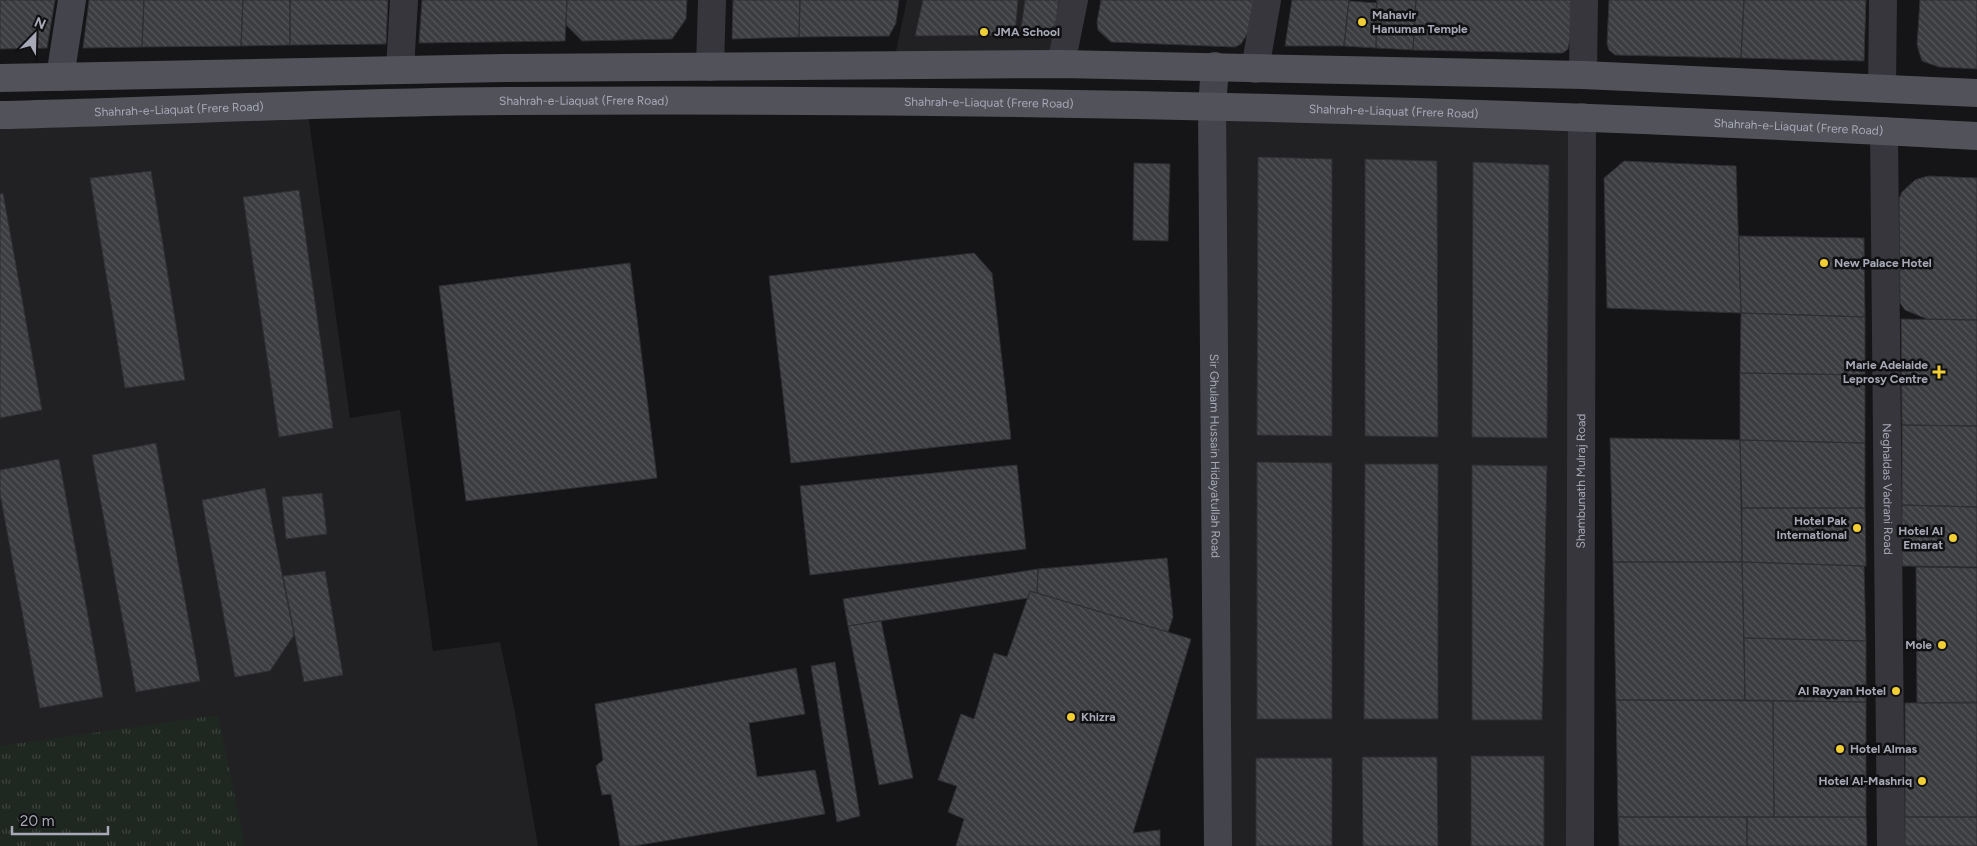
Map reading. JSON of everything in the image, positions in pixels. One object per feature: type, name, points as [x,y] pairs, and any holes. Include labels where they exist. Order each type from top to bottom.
[{"type":"main road","points":[[0,78],[400,70],[1061,64],[1215,66],[1255,69],[1583,76],[1882,87],[1977,93]]},
{"type":"main road","name":"Shahrah-e-Liaquat (Frere Road)","points":[[0,114],[500,101],[1058,102],[1582,117],[1977,136]]},
{"type":"street","points":[[60,77],[72,0]]},
{"type":"street","points":[[400,70],[404,0]]},
{"type":"street","points":[[710,67],[712,0]]},
{"type":"street","points":[[1061,64],[1074,0]]},
{"type":"street","points":[[1255,69],[1267,0]]},
{"type":"street","points":[[1583,76],[1584,0]]},
{"type":"street","points":[[1882,87],[1883,0]]},
{"type":"street","name":"Sir Ghulam Hussain Hidayatullah Road","points":[[1215,66],[1212,107],[1218,846]]},
{"type":"street","name":"Shambunath Mulraj Road","points":[[1580,846],[1582,117]]},
{"type":"street","name":"Neghaldas Vadrani Road","points":[[1884,131],[1891,846]]},
{"type":"shaded area","name":"JMA School","points":[[907,0],[1074,0],[1061,64],[893,65]]},
{"type":"shaded area","points":[[307,106],[350,418],[400,410],[433,651],[500,642],[515,713],[538,846],[0,846],[0,116]]},
{"type":"shaded area","points":[[1213,107],[1582,116],[1580,846],[1218,846]]},
{"type":"green space","points":[[218,715],[245,846],[0,846],[0,746]]},
{"type":"building","points":[[0,0],[55,0],[47,48],[0,49]]},
{"type":"building","points":[[89,0],[144,0],[142,47],[83,48]]},
{"type":"building","points":[[144,0],[243,0],[241,46],[142,47]]},
{"type":"building","points":[[243,0],[290,0],[290,45],[241,46]]},
{"type":"building","points":[[290,0],[388,0],[386,44],[290,45]]},
{"type":"building","points":[[422,0],[567,0],[565,41],[419,43]]},
{"type":"building","points":[[567,0],[687,0],[686,19],[672,39],[582,41],[566,25]]},
{"type":"building","points":[[733,0],[800,0],[799,37],[732,39]]},
{"type":"building","points":[[800,0],[899,0],[896,23],[889,36],[799,37]]},
{"type":"building","points":[[923,0],[1018,0],[1015,35],[915,36]]},
{"type":"building","points":[[1025,0],[1059,0],[1056,24],[1045,34],[1020,35]]},
{"type":"building","points":[[1101,0],[1254,0],[1249,31],[1241,44],[1235,47],[1111,42],[1098,30],[1097,22]]},
{"type":"building","points":[[1292,0],[1349,0],[1344,46],[1285,46]]},
{"type":"building","points":[[1377,0],[1416,0],[1413,50],[1376,48]]},
{"type":"building","points":[[1416,0],[1572,0],[1568,49],[1563,53],[1413,50]]},
{"type":"building","points":[[1609,0],[1744,0],[1741,58],[1615,55],[1609,50],[1607,44]]},
{"type":"building","points":[[1744,0],[1866,0],[1864,61],[1741,58]]},
{"type":"building","points":[[1920,0],[1977,0],[1977,69],[1939,67],[1922,61],[1917,45]]},
{"type":"building","name":"Mahavir Hanuman Temple","points":[[1349,1],[1377,3],[1376,48],[1344,46]]},
{"type":"building","points":[[1258,157],[1332,159],[1332,436],[1257,435]]},
{"type":"building","points":[[1365,159],[1437,161],[1438,437],[1365,436]]},
{"type":"building","points":[[1624,161],[1736,166],[1741,313],[1607,308],[1604,178]]},
{"type":"building","points":[[1473,162],[1549,165],[1547,438],[1472,437]]},
{"type":"building","points":[[1134,163],[1170,164],[1168,241],[1133,240]]},
{"type":"building","points":[[151,171],[185,380],[125,388],[90,178]]},
{"type":"building","points":[[1928,176],[1977,178],[1977,320],[1927,319],[1905,310],[1900,303],[1899,199],[1902,192],[1915,180]]},
{"type":"building","points":[[299,190],[333,428],[279,437],[243,197]]},
{"type":"building","points":[[3,193],[42,410],[0,418],[0,194]]},
{"type":"building","name":"New Palace Hotel","points":[[1739,236],[1864,238],[1865,317],[1741,313]]},
{"type":"building","points":[[974,253],[992,273],[1011,439],[791,463],[769,276]]},
{"type":"building","points":[[630,263],[657,478],[466,501],[439,286]]},
{"type":"building","points":[[1741,313],[1865,317],[1865,375],[1740,373]]},
{"type":"building","name":"Marie Adelaide Leprosy Centre","points":[[1901,319],[1977,320],[1977,426],[1902,425]]},
{"type":"building","points":[[1740,373],[1865,375],[1865,443],[1740,440]]},
{"type":"building","points":[[1902,425],[1977,426],[1977,507],[1902,505]]},
{"type":"building","points":[[1610,438],[1740,440],[1742,562],[1613,562]]},
{"type":"building","points":[[1740,440],[1865,443],[1865,508],[1742,508]]},
{"type":"building","points":[[156,443],[200,681],[136,692],[92,455]]},
{"type":"building","points":[[59,459],[103,697],[40,708],[0,494],[0,470]]},
{"type":"building","points":[[1257,462],[1332,463],[1332,719],[1257,719]]},
{"type":"building","points":[[1365,464],[1438,464],[1438,719],[1364,719]]},
{"type":"building","points":[[1017,465],[1026,549],[810,575],[800,486]]},
{"type":"building","points":[[1472,465],[1547,466],[1542,720],[1472,720]]},
{"type":"building","points":[[265,488],[294,635],[270,671],[235,677],[202,500]]},
{"type":"building","points":[[322,493],[327,534],[286,539],[282,497]]},
{"type":"building","points":[[1902,505],[1977,507],[1977,567],[1902,566]]},
{"type":"building","points":[[1742,508],[1865,508],[1866,566],[1742,562]]},
{"type":"building","points":[[1167,558],[1173,617],[1168,632],[1037,593],[1038,569]]},
{"type":"building","points":[[1613,562],[1742,562],[1745,700],[1616,700]]},
{"type":"building","points":[[1742,562],[1864,566],[1866,641],[1744,638]]},
{"type":"building","points":[[1916,567],[1977,568],[1977,703],[1917,703]]},
{"type":"building","points":[[1038,569],[1037,593],[1030,591],[1028,598],[848,626],[843,599]]},
{"type":"building","points":[[325,571],[343,675],[304,682],[283,576]]},
{"type":"building","name":"Khizra","points":[[1030,591],[1191,639],[1133,833],[1160,830],[1160,846],[956,846],[964,819],[948,812],[957,786],[938,780],[961,714],[974,719],[994,653],[1007,657]]},
{"type":"building","points":[[881,621],[913,778],[879,785],[848,626]]},
{"type":"building","points":[[1744,638],[1866,641],[1866,702],[1745,700]]},
{"type":"building","points":[[835,662],[860,816],[837,822],[811,666]]},
{"type":"building","points":[[796,668],[805,714],[749,723],[757,777],[815,770],[825,814],[634,846],[620,846],[611,794],[602,795],[596,766],[603,760],[595,704]]},
{"type":"building","points":[[1616,700],[1773,701],[1774,817],[1618,817]]},
{"type":"building","name":"Hotel Almas","points":[[1773,701],[1866,702],[1866,817],[1774,817]]},
{"type":"building","points":[[1977,702],[1977,817],[1905,817],[1905,703]]},
{"type":"building","points":[[1471,756],[1544,756],[1544,846],[1471,846]]},
{"type":"building","points":[[1362,757],[1437,757],[1438,846],[1363,846]]},
{"type":"building","points":[[1256,758],[1332,758],[1332,846],[1256,846]]},
{"type":"building","points":[[1618,817],[1747,817],[1747,846],[1619,846]]},
{"type":"building","points":[[1747,817],[1866,817],[1867,846],[1747,846]]},
{"type":"building","points":[[1905,817],[1977,817],[1977,846],[1905,846]]},
{"type":"place","name":"Mahavir Hanuman Temple","points":[[1362,22]]},
{"type":"place","name":"JMA School","points":[[984,32]]},
{"type":"place","name":"New Palace Hotel","points":[[1824,263]]},
{"type":"place","name":"Marie Adelaide Leprosy Centre","points":[[1939,372]]},
{"type":"place","name":"Hotel Pak International","points":[[1857,528]]},
{"type":"place","name":"Hotel Al Emarat","points":[[1953,538]]},
{"type":"place","name":"Mole","points":[[1942,645]]},
{"type":"place","name":"Al Rayyan Hotel","points":[[1896,691]]},
{"type":"place","name":"Khizra","points":[[1071,717]]},
{"type":"place","name":"Hotel Almas","points":[[1840,749]]},
{"type":"place","name":"Hotel Al-Mashriq","points":[[1922,781]]}]
